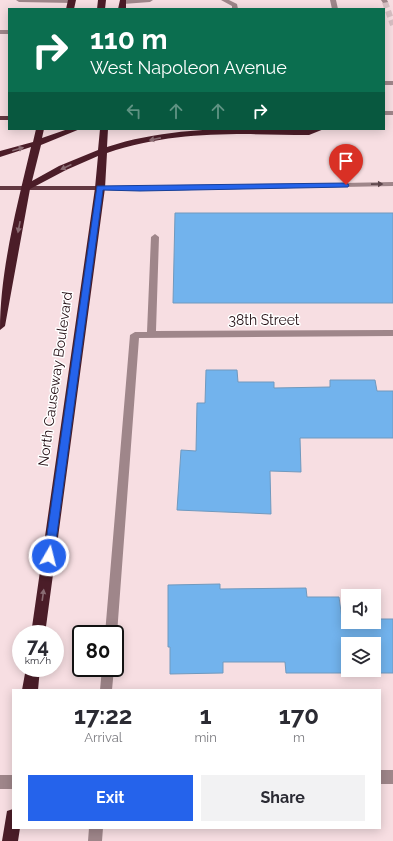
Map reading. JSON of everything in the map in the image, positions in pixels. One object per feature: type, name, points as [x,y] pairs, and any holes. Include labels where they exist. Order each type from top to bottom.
[{"type":"highway","points":[[0,326],[26,188],[40,130]]},
{"type":"highway","points":[[0,154],[73,130]]},
{"type":"highway","name":"North Causeway Boulevard","points":[[39,625],[100,188],[104,130]]},
{"type":"highway","points":[[26,188],[51,174],[102,152],[140,142],[182,134],[309,132],[316,130]]},
{"type":"highway","points":[[30,689],[32,677]]},
{"type":"highway","points":[[10,841],[12,825]]},
{"type":"main road","points":[[0,188],[100,188]]},
{"type":"street","points":[[19,0],[72,0]]},
{"type":"street","points":[[123,4],[150,0]]},
{"type":"street","points":[[224,0],[235,5],[235,8]]},
{"type":"street","points":[[100,188],[140,189],[393,184]]},
{"type":"street","points":[[151,335],[155,237]]},
{"type":"street","name":"38th Street","points":[[112,625],[135,335],[393,333]]},
{"type":"street","points":[[106,689],[107,677]]},
{"type":"street","points":[[381,777],[393,777]]},
{"type":"street","points":[[0,782],[12,782]]},
{"type":"street","points":[[95,841],[96,829]]},
{"type":"building","points":[[175,213],[393,213],[393,303],[173,303]]},
{"type":"building","points":[[206,370],[237,370],[238,382],[274,382],[274,388],[330,387],[330,380],[375,380],[377,391],[393,391],[393,438],[300,438],[301,472],[270,471],[271,514],[177,510],[181,450],[196,451],[197,403],[205,403]]},
{"type":"building","points":[[220,584],[220,589],[306,588],[307,597],[339,597],[341,629],[381,629],[381,619],[393,619],[393,673],[381,673],[381,637],[341,637],[341,673],[286,673],[285,662],[223,662],[223,673],[170,674],[170,647],[168,647],[168,585]]},
{"type":"tunnel","points":[[385,2],[393,25]]},
{"type":"route","points":[[49,556],[100,188],[140,189],[346,185]]}]
